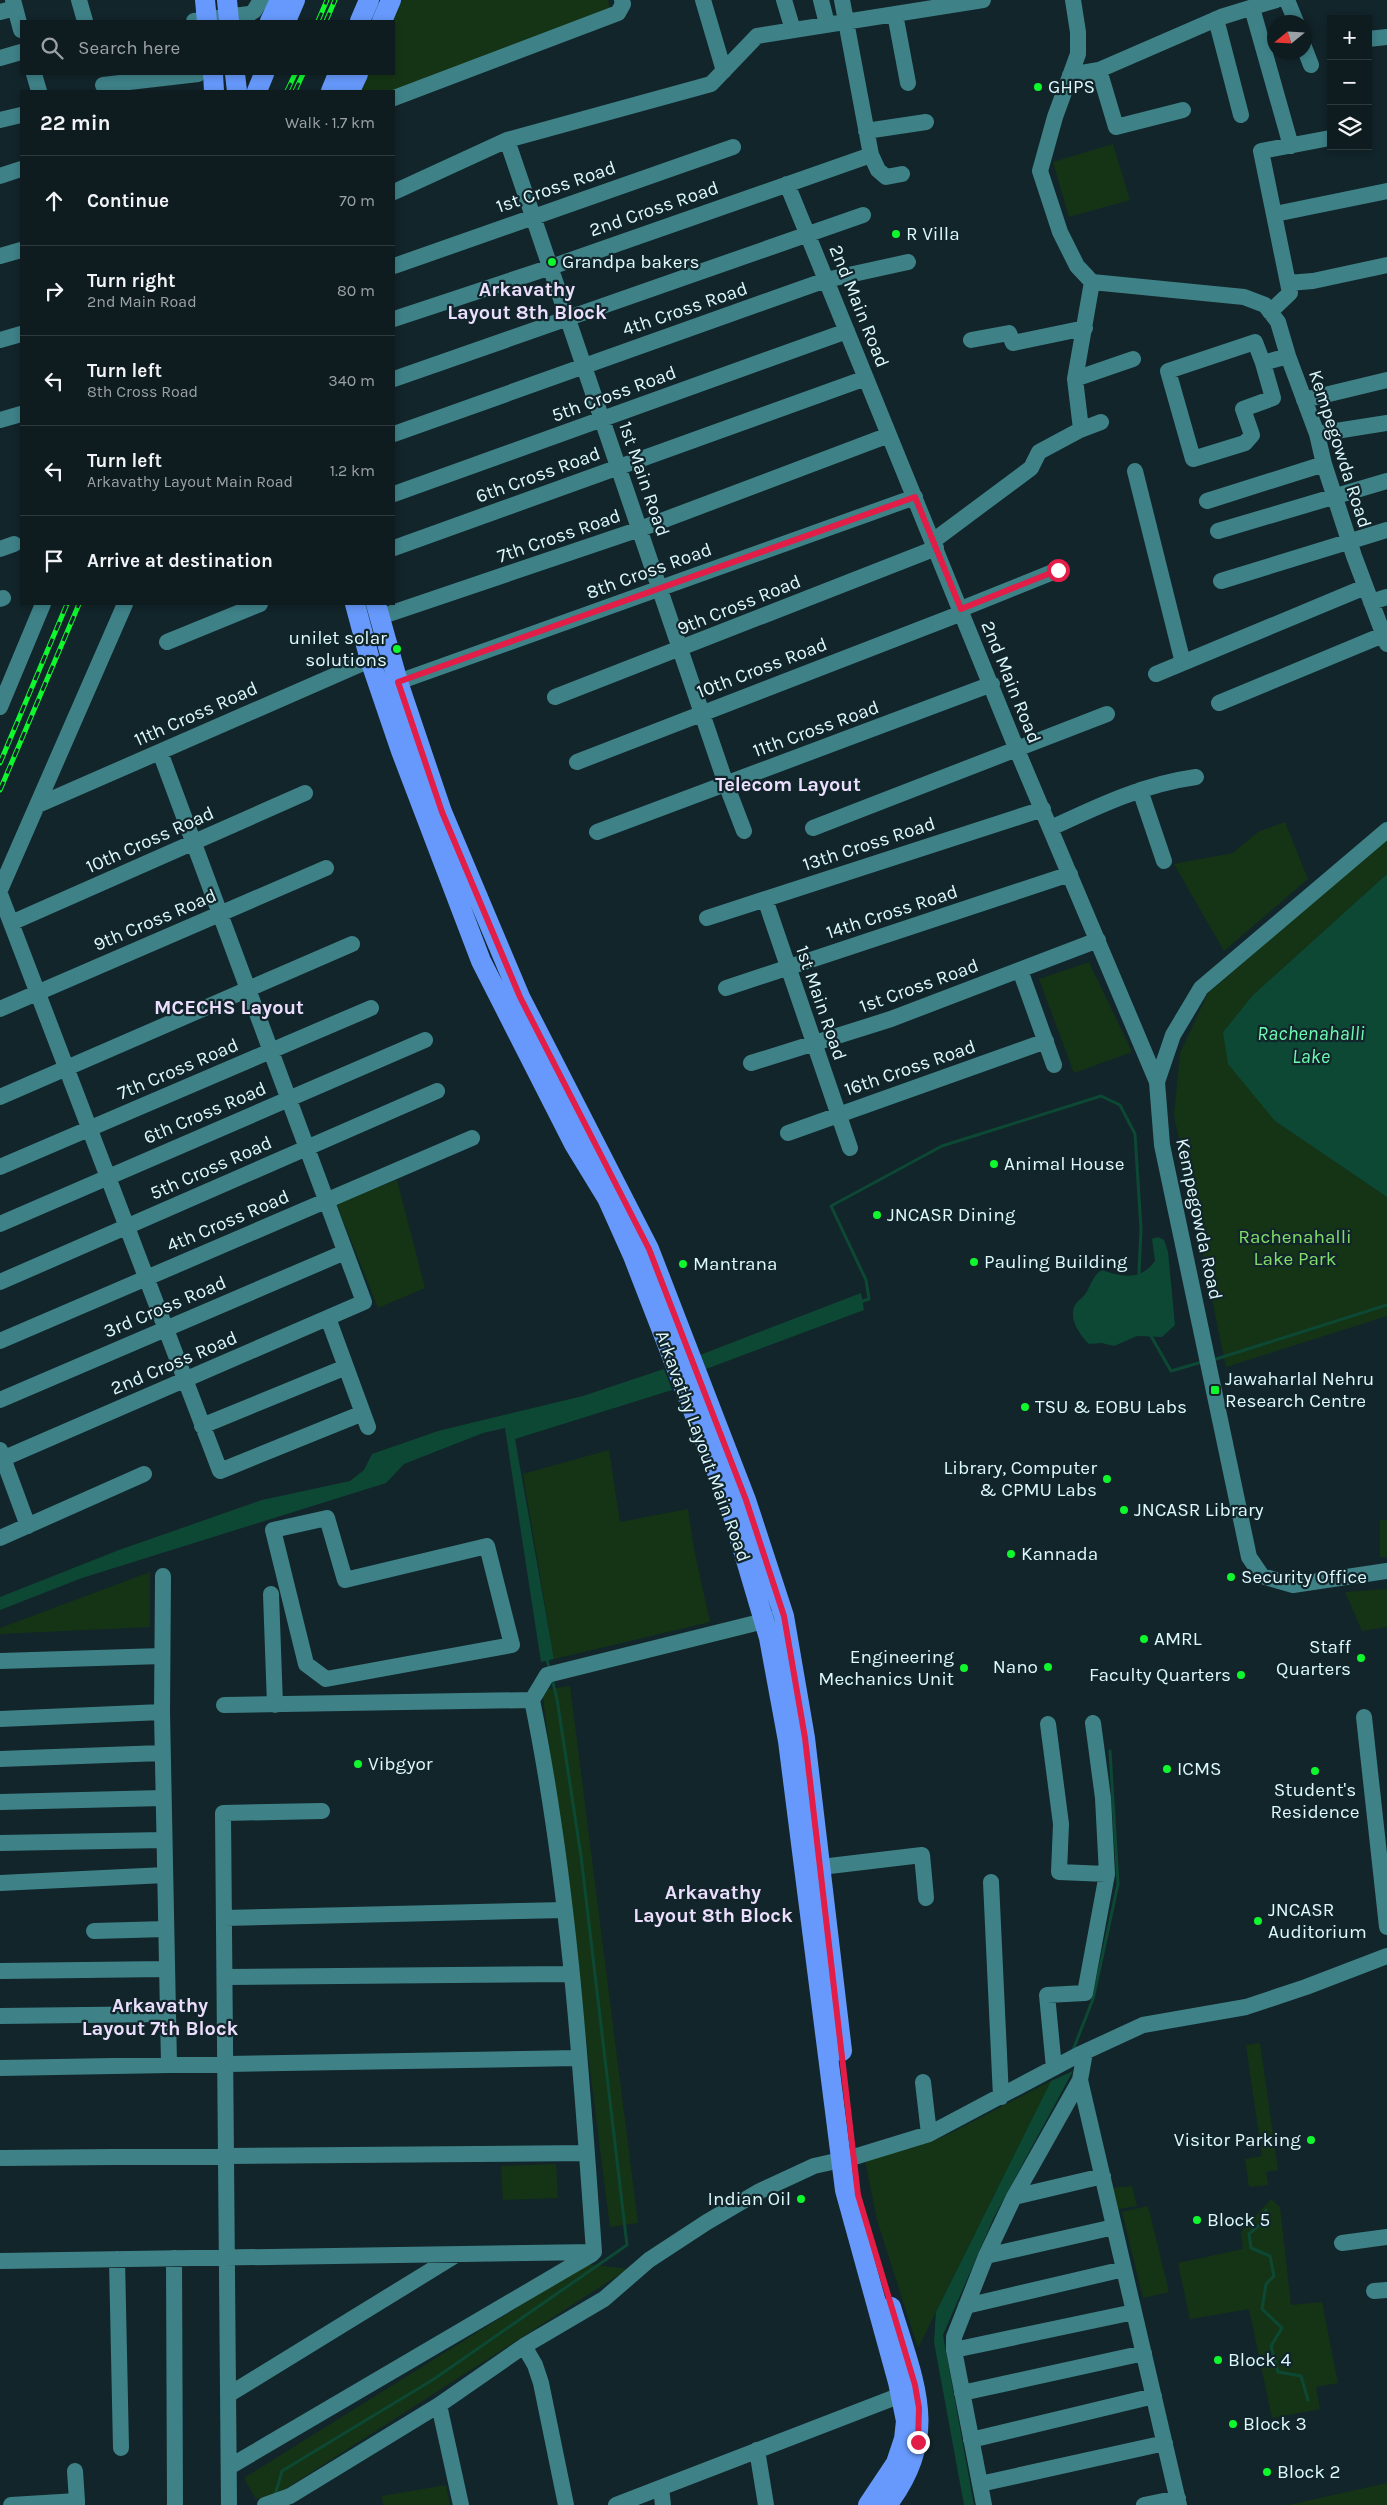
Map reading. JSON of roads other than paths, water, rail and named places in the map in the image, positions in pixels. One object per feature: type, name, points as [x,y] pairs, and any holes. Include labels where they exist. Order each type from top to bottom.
[{"type":"main road","points":[[203,20],[205,0]]},
{"type":"main road","points":[[270,20],[280,0]]},
{"type":"main road","points":[[286,20],[295,0]]},
{"type":"main road","points":[[360,20],[369,0]]},
{"type":"main road","points":[[382,20],[391,0]]},
{"type":"main road","points":[[213,75],[214,90]]},
{"type":"main road","points":[[235,75],[237,90]]},
{"type":"main road","points":[[257,90],[264,75]]},
{"type":"main road","points":[[331,90],[338,75]]},
{"type":"main road","points":[[350,90],[358,75]]},
{"type":"main road","name":"Arkavathy Layout Main Road","points":[[355,605],[370,660],[427,824],[458,897],[481,961],[512,1002]]},
{"type":"main road","name":"Arkavathy Layout Main Road","points":[[378,610],[398,682],[442,812],[512,1002],[574,1144],[606,1198],[746,1500],[784,1616],[805,1738],[821,1867],[848,2158],[848,2206],[901,2395],[906,2421],[902,2448],[888,2477],[868,2505]]},
{"type":"main road","name":"Arkavathy Layout Main Road","points":[[694,1389],[769,1638],[788,1741],[848,2158],[860,2204],[915,2385],[919,2408],[919,2435],[913,2461],[904,2480],[887,2505]]},
{"type":"street","points":[[79,0],[85,20]]},
{"type":"street","points":[[206,20],[228,13],[252,13],[261,0]]},
{"type":"street","points":[[395,98],[618,13],[623,4],[622,0]]},
{"type":"street","points":[[703,0],[724,71]]},
{"type":"street","points":[[784,0],[793,30]]},
{"type":"street","points":[[821,0],[827,24]]},
{"type":"street","points":[[842,0],[871,155],[878,170],[886,177],[902,174]]},
{"type":"street","points":[[395,192],[507,140],[711,84],[757,36],[846,21],[890,10],[927,4],[983,0]]},
{"type":"street","points":[[1070,76],[1099,70],[1216,19],[1276,0]]},
{"type":"street","points":[[1287,0],[1293,15]]},
{"type":"street","points":[[1078,2],[1078,54],[1055,117],[1040,171],[1060,232],[1077,266],[1092,282],[1244,296],[1265,305],[1274,317],[1290,293],[1261,152],[1327,139]]},
{"type":"street","points":[[9,7],[20,28]]},
{"type":"street","points":[[1252,8],[1290,146]]},
{"type":"street","points":[[890,10],[908,83]]},
{"type":"street","points":[[1216,19],[1241,115]]},
{"type":"street","points":[[1372,39],[1387,37]]},
{"type":"street","points":[[0,58],[20,52]]},
{"type":"street","points":[[1309,60],[1311,65]]},
{"type":"street","points":[[1099,70],[1116,127],[1184,110]]},
{"type":"street","points":[[34,75],[38,90]]},
{"type":"street","points":[[102,83],[187,75]]},
{"type":"street","points":[[0,120],[20,115]]},
{"type":"street","points":[[866,131],[926,122]]},
{"type":"street","name":"1st Main Road","points":[[507,140],[726,784],[744,831]]},
{"type":"street","name":"1st Cross Road","points":[[395,266],[733,147]]},
{"type":"street","name":"2nd Cross Road","points":[[395,319],[550,267],[871,155]]},
{"type":"street","points":[[0,176],[20,169]]},
{"type":"street","name":"2nd Main Road","points":[[787,184],[1018,750],[1157,1082]]},
{"type":"street","points":[[1275,214],[1387,191]]},
{"type":"street","points":[[395,379],[863,215]]},
{"type":"street","points":[[0,256],[20,250]]},
{"type":"street","name":"4th Cross Road","points":[[395,434],[826,280],[908,262]]},
{"type":"street","points":[[1288,283],[1313,282],[1387,265]]},
{"type":"street","points":[[1081,429],[1074,379],[1092,282]]},
{"type":"street","name":"Kempegowda Road","points":[[1274,317],[1317,434],[1334,496],[1385,640]]},
{"type":"street","points":[[971,340],[1009,333],[1012,344],[1084,328]]},
{"type":"street","name":"5th Cross Road","points":[[395,494],[847,331]]},
{"type":"street","points":[[0,340],[20,334]]},
{"type":"street","points":[[1255,342],[1265,369],[1273,398],[1243,409],[1252,435],[1245,443],[1193,459],[1168,372],[1255,342]]},
{"type":"street","points":[[1074,379],[1133,359]]},
{"type":"street","points":[[1265,369],[1290,361]]},
{"type":"street","name":"6th Cross Road","points":[[395,548],[866,378]]},
{"type":"street","points":[[1304,400],[1387,380]]},
{"type":"street","points":[[0,420],[20,414]]},
{"type":"street","name":"9th Cross Road","points":[[556,697],[680,649],[934,544],[1031,468],[1039,452],[1081,429],[1101,422]]},
{"type":"street","points":[[1317,434],[1387,422]]},
{"type":"street","name":"7th Cross Road","points":[[395,605],[640,529],[889,435]]},
{"type":"street","points":[[1207,501],[1324,464]]},
{"type":"street","points":[[1135,471],[1182,663]]},
{"type":"street","points":[[1218,531],[1387,481]]},
{"type":"street","name":"8th Cross Road","points":[[398,682],[915,497]]},
{"type":"street","points":[[1221,581],[1349,540],[1387,530]]},
{"type":"street","name":"10th Cross Road","points":[[577,762],[961,611],[1058,570]]},
{"type":"street","points":[[1156,674],[1368,595],[1387,597]]},
{"type":"street","points":[[0,706],[42,605]]},
{"type":"street","points":[[125,605],[0,892],[220,1471],[365,1420],[328,1318]]},
{"type":"street","points":[[167,642],[258,605]]},
{"type":"street","name":"7th Cross Road","points":[[378,610],[394,605]]},
{"type":"street","points":[[1219,703],[1385,640]]},
{"type":"street","name":"11th Cross Road","points":[[38,805],[370,660]]},
{"type":"street","name":"11th Cross Road","points":[[597,832],[992,684]]},
{"type":"street","points":[[813,828],[1107,714]]},
{"type":"street","points":[[160,752],[345,1252]]},
{"type":"street","points":[[1051,828],[1105,802],[1171,780],[1196,777]]},
{"type":"street","points":[[1140,790],[1164,862]]},
{"type":"street","name":"10th Cross Road","points":[[11,923],[305,793]]},
{"type":"street","name":"13th Cross Road","points":[[707,918],[1043,809]]},
{"type":"street","name":"Kempegowda Road","points":[[1387,830],[1201,988],[1173,1035],[1157,1082],[1162,1145],[1248,1555],[1262,1576],[1293,1585],[1387,1571]]},
{"type":"street","name":"9th Cross Road","points":[[0,1009],[326,868]]},
{"type":"street","name":"14th Cross Road","points":[[726,988],[1070,874]]},
{"type":"street","name":"1st Main Road","points":[[765,899],[850,1148]]},
{"type":"street","name":"1st Cross Road","points":[[751,1063],[891,1019],[1098,940]]},
{"type":"street","points":[[0,1097],[352,944]]},
{"type":"street","points":[[1020,970],[1054,1066]]},
{"type":"street","name":"7th Cross Road","points":[[0,1167],[371,1008]]},
{"type":"street","name":"6th Cross Road","points":[[0,1224],[425,1040]]},
{"type":"street","name":"16th Cross Road","points":[[788,1133],[1046,1041]]},
{"type":"street","name":"5th Cross Road","points":[[0,1282],[437,1091]]},
{"type":"street","name":"4th Cross Road","points":[[0,1341],[472,1138]]},
{"type":"street","name":"2nd Cross Road","points":[[1,1456],[185,1380],[364,1302],[345,1252]]},
{"type":"street","name":"3rd Cross Road","points":[[0,1400],[345,1252]]},
{"type":"street","points":[[202,1426],[346,1367]]},
{"type":"street","points":[[1,1456],[28,1526]]},
{"type":"street","points":[[0,1538],[144,1474]]},
{"type":"street","points":[[326,1679],[512,1645],[487,1546],[345,1580],[327,1518],[273,1530],[306,1664],[326,1679],[328,1704]]},
{"type":"street","points":[[163,1576],[162,1753],[169,2064]]},
{"type":"street","points":[[271,1594],[275,1705]]},
{"type":"street","points":[[594,2252],[565,1910],[552,1808],[532,1700],[546,1675],[784,1616]]},
{"type":"street","points":[[0,1661],[162,1656]]},
{"type":"street","points":[[224,1706],[532,1700]]},
{"type":"street","points":[[0,1719],[162,1712]]},
{"type":"street","points":[[1364,1717],[1387,1927]]},
{"type":"street","points":[[1056,2067],[1047,1995],[1086,1993],[1107,1874],[1103,1798],[1093,1723]]},
{"type":"street","points":[[1048,1724],[1061,1824],[1059,1872],[1107,1874]]},
{"type":"street","points":[[0,1759],[162,1753]]},
{"type":"street","points":[[0,1802],[164,1798]]},
{"type":"street","points":[[229,2505],[223,1813],[322,1811]]},
{"type":"street","points":[[0,1843],[164,1840]]},
{"type":"street","points":[[821,1867],[922,1855],[926,1898]]},
{"type":"street","points":[[0,1883],[165,1875]]},
{"type":"street","points":[[991,1882],[1001,2097]]},
{"type":"street","points":[[224,1918],[565,1910]]},
{"type":"street","points":[[94,1931],[166,1929]]},
{"type":"street","points":[[265,2505],[290,2496],[440,2405],[524,2346],[604,2299],[649,2260],[707,2222],[760,2191],[814,2166],[929,2134],[1081,2053],[1143,2025],[1246,2006],[1323,1981],[1387,1956]]},
{"type":"street","points":[[0,1971],[167,1969]]},
{"type":"street","points":[[225,1977],[571,1974]]},
{"type":"street","points":[[0,2016],[168,2014]]},
{"type":"street","points":[[1081,2053],[1080,2080],[1178,2501],[1144,2505]]},
{"type":"street","points":[[0,2068],[578,2058]]},
{"type":"street","points":[[984,2505],[954,2350],[954,2337],[986,2256],[1014,2197],[1080,2080]]},
{"type":"street","points":[[924,2082],[929,2134]]},
{"type":"street","points":[[0,2158],[587,2153]]},
{"type":"street","points":[[1014,2197],[1103,2176]]},
{"type":"street","points":[[986,2256],[1114,2227]]},
{"type":"street","points":[[1342,2243],[1387,2237]]},
{"type":"street","points":[[0,2261],[594,2252]]},
{"type":"street","points":[[229,2467],[594,2252]]},
{"type":"street","points":[[228,2395],[458,2254]]},
{"type":"street","points":[[174,2258],[176,2505]]},
{"type":"street","points":[[117,2259],[120,2448]]},
{"type":"street","points":[[966,2306],[1124,2269]]},
{"type":"street","points":[[954,2350],[1134,2312]]},
{"type":"street","points":[[524,2346],[535,2365],[541,2383],[566,2505]]},
{"type":"street","points":[[962,2393],[1144,2353]]},
{"type":"street","points":[[616,2505],[901,2395]]},
{"type":"street","points":[[972,2440],[1154,2396]]},
{"type":"street","points":[[440,2405],[461,2505]]},
{"type":"street","points":[[980,2484],[1165,2443]]},
{"type":"street","points":[[757,2450],[766,2505]]},
{"type":"street","points":[[11,2505],[77,2503],[75,2471]]},
{"type":"street","points":[[661,2488],[663,2505]]},
{"type":"water","name":"Rachenahalli Lake","points":[[1387,874],[1387,1197],[1275,1121],[1228,1064],[1223,1032],[1253,995]]},
{"type":"water","points":[[1158,1237],[1164,1240],[1168,1252],[1175,1325],[1162,1337],[1137,1336],[1114,1346],[1102,1343],[1089,1344],[1074,1321],[1073,1310],[1075,1305],[1085,1295],[1092,1280],[1102,1270],[1123,1276],[1143,1272],[1155,1261],[1152,1239]]},
{"type":"water","points":[[861,1293],[864,1310],[706,1369],[700,1355]]},
{"type":"water","points":[[664,1369],[672,1390],[515,1439],[554,1659],[541,1662],[505,1428],[483,1433],[404,1464],[386,1483],[82,1578],[0,1610],[0,1597],[119,1550],[262,1500],[350,1481],[364,1470],[372,1454],[438,1431],[583,1396]]},
{"type":"water","points":[[1073,2071],[994,2217],[943,2335],[974,2505],[964,2505],[934,2342],[936,2312],[1051,2081]]},
{"type":"waterway","points":[[860,1302],[869,1299],[866,1280],[831,1206],[942,1146],[1101,1096],[1120,1105],[1135,1134],[1141,1229],[1139,1273]]},
{"type":"waterway","points":[[1213,1360],[1387,1305]]},
{"type":"waterway","points":[[1151,1336],[1171,1371],[1202,1362]]},
{"type":"waterway","points":[[546,1657],[550,1670]]},
{"type":"waterway","points":[[275,2495],[282,2471],[434,2379],[627,2245],[581,1856],[557,1699],[552,1679]]},
{"type":"waterway","points":[[1073,2050],[1093,1999],[1118,1884],[1110,1751]]},
{"type":"waterway","points":[[1266,2210],[1265,2220],[1249,2234],[1251,2248],[1270,2256],[1274,2276],[1266,2284],[1262,2309],[1282,2328],[1271,2346],[1278,2372],[1301,2376],[1308,2400]]},
{"type":"railway","points":[[318,20],[327,0]]},
{"type":"railway","points":[[326,20],[335,0]]},
{"type":"railway","points":[[287,90],[295,75]]},
{"type":"railway","points":[[295,90],[303,75]]},
{"type":"railway","points":[[0,763],[67,605]]},
{"type":"railway","points":[[0,790],[79,605]]},
{"type":"place","name":"GHPS","points":[[1038,87]]},
{"type":"place","name":"R Villa","points":[[896,234]]},
{"type":"place","name":"Grandpa bakers","points":[[552,262]]},
{"type":"place","name":"unilet solar solutions","points":[[397,649]]},
{"type":"place","name":"Animal House","points":[[994,1164]]},
{"type":"place","name":"JNCASR Dining","points":[[877,1215]]},
{"type":"place","name":"Pauling Building","points":[[974,1262]]},
{"type":"place","name":"Mantrana","points":[[683,1264]]},
{"type":"place","name":"Jawaharlal Nehru Research Centre","points":[[1215,1390]]},
{"type":"place","name":"TSU & EOBU Labs","points":[[1025,1407]]},
{"type":"place","name":"Library, Computer & CPMU Labs","points":[[1107,1479]]},
{"type":"place","name":"JNCASR Library","points":[[1124,1510]]},
{"type":"place","name":"Kannada","points":[[1011,1554]]},
{"type":"place","name":"Security Office","points":[[1231,1577]]},
{"type":"place","name":"AMRL","points":[[1144,1639]]},
{"type":"place","name":"Staff Quarters","points":[[1361,1658]]},
{"type":"place","name":"Nano","points":[[1048,1667]]},
{"type":"place","name":"Engineering Mechanics Unit","points":[[964,1668]]},
{"type":"place","name":"Faculty Quarters","points":[[1241,1675]]},
{"type":"place","name":"Vibgyor","points":[[358,1764]]},
{"type":"place","name":"ICMS","points":[[1167,1769]]},
{"type":"place","name":"Student's Residence","points":[[1315,1771]]},
{"type":"place","name":"JNCASR Auditorium","points":[[1258,1921]]},
{"type":"place","name":"Visitor Parking","points":[[1311,2140]]},
{"type":"place","name":"Indian Oil","points":[[801,2199]]},
{"type":"place","name":"Block 5","points":[[1197,2220]]},
{"type":"place","name":"Block 4","points":[[1218,2360]]},
{"type":"place","name":"Block 3","points":[[1233,2424]]},
{"type":"place","name":"Block 2","points":[[1267,2472]]},
{"type":"district","name":"Arkavathy Layout 8th Block","points":[[527,300]]},
{"type":"district","name":"Telecom Layout","points":[[788,784]]},
{"type":"district","name":"MCECHS Layout","points":[[229,1007]]},
{"type":"district","name":"Arkavathy Layout 8th Block","points":[[713,1904]]},
{"type":"district","name":"Arkavathy Layout 7th Block","points":[[160,2016]]},
{"type":"park label","name":"Rachenahalli Lake Park","points":[[1295,1248]]}]
